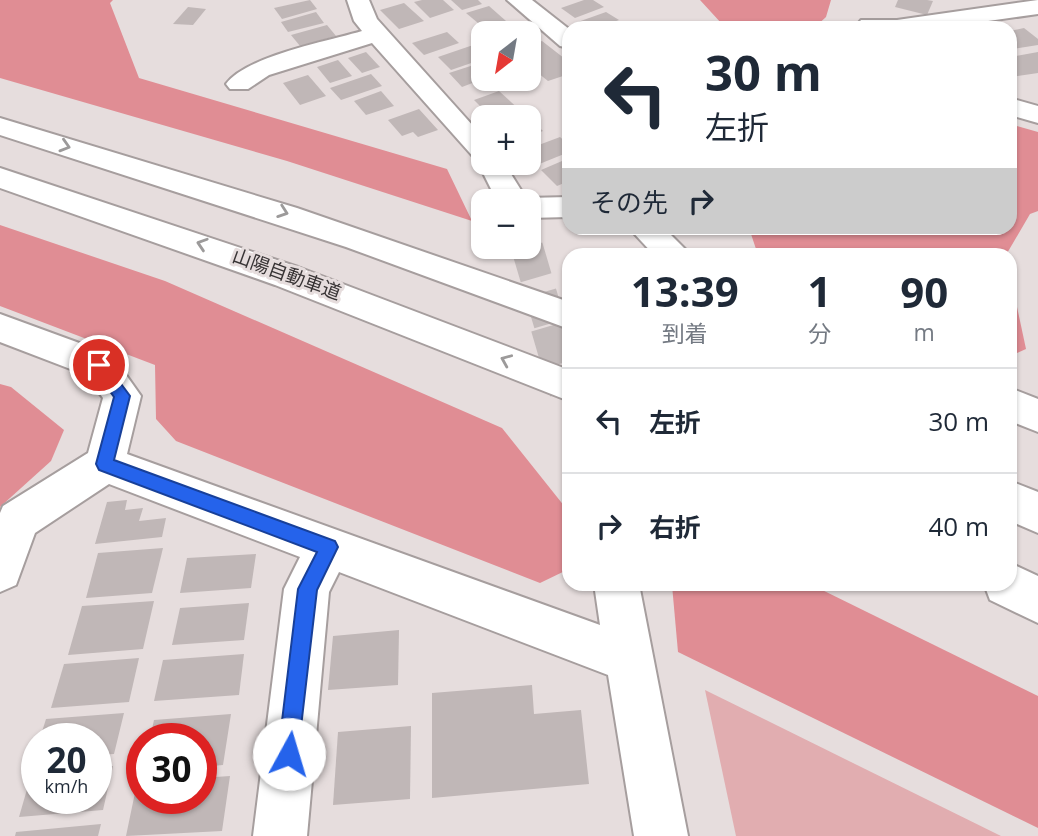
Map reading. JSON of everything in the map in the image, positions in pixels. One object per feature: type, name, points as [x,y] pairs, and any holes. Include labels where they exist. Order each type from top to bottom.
[{"type":"main road","points":[[359,0],[366,21],[471,141]]},
{"type":"main road","points":[[518,0],[562,35]]},
{"type":"main road","points":[[939,21],[1038,7]]},
{"type":"main road","points":[[239,84],[260,70],[377,34]]},
{"type":"main road","points":[[0,127],[274,209],[470,276],[562,313]]},
{"type":"main road","name":"山陽自動車道","points":[[0,177],[228,252],[429,327],[562,383]]},
{"type":"main road","points":[[541,208],[562,207]]},
{"type":"main road","points":[[653,235],[667,248]]},
{"type":"main road","points":[[0,328],[99,365],[122,396],[105,464],[18,520],[0,570]]},
{"type":"main road","points":[[1017,407],[1038,416]]},
{"type":"main road","points":[[105,464],[631,660]]},
{"type":"main road","points":[[1017,503],[1038,513]]},
{"type":"main road","points":[[280,836],[307,589],[329,547]]},
{"type":"main road","points":[[1017,590],[1038,600]]},
{"type":"main road","points":[[617,591],[661,836]]},
{"type":"shaded area","points":[[0,0],[113,0],[110,3],[139,78],[447,169],[471,221],[287,161],[0,78]]},
{"type":"shaded area","points":[[700,0],[831,0],[826,17],[822,21],[719,21]]},
{"type":"shaded area","points":[[1017,126],[1038,132],[1038,211],[1030,214],[1010,248],[756,248],[751,235],[1017,235]]},
{"type":"shaded area","points":[[0,225],[165,281],[502,428],[562,503],[562,572],[540,583],[176,441],[156,419],[155,365],[0,306]]},
{"type":"shaded area","points":[[1017,307],[1026,349],[1017,353]]},
{"type":"shaded area","points":[[0,384],[11,387],[64,430],[51,461],[0,507]]},
{"type":"shaded area","points":[[673,591],[824,591],[1038,696],[1038,828],[678,652]]},
{"type":"shaded area","points":[[705,690],[1001,836],[736,836]]},
{"type":"building","points":[[310,0],[317,9],[282,19],[274,8]]},
{"type":"building","points":[[443,0],[454,10],[430,18],[414,2]]},
{"type":"building","points":[[451,0],[478,0],[482,4],[462,10]]},
{"type":"building","points":[[584,0],[593,0],[604,7],[575,18],[561,8]]},
{"type":"building","points":[[898,0],[933,1],[927,15],[895,7]]},
{"type":"building","points":[[404,3],[424,21],[399,29],[380,10]]},
{"type":"building","points":[[489,6],[506,21],[476,21],[466,13]]},
{"type":"building","points":[[188,7],[206,9],[193,25],[173,24]]},
{"type":"building","points":[[316,12],[324,23],[288,32],[281,22]]},
{"type":"building","points":[[606,12],[619,20],[616,21],[581,21]]},
{"type":"building","points":[[327,25],[336,36],[300,46],[291,35]]},
{"type":"building","points":[[1024,28],[1038,39],[1038,45],[1017,48],[1017,30]]},
{"type":"building","points":[[447,32],[459,43],[424,55],[412,43]]},
{"type":"building","points":[[542,41],[562,57],[562,76],[548,81],[541,75]]},
{"type":"building","points":[[471,46],[471,63],[451,70],[438,57]]},
{"type":"building","points":[[366,52],[380,67],[362,73],[348,58]]},
{"type":"building","points":[[1038,52],[1038,73],[1017,76],[1017,56]]},
{"type":"building","points":[[338,60],[352,76],[330,83],[317,67]]},
{"type":"building","points":[[471,66],[471,84],[462,87],[449,73]]},
{"type":"building","points":[[371,74],[382,86],[341,100],[330,88]]},
{"type":"building","points":[[308,75],[326,96],[300,105],[283,83]]},
{"type":"building","points":[[381,91],[394,106],[366,115],[354,101]]},
{"type":"building","points":[[499,91],[514,105],[479,105],[474,100]]},
{"type":"building","points":[[419,109],[438,130],[418,137],[413,132],[402,136],[388,120]]},
{"type":"building","points":[[560,137],[562,155],[541,163],[541,144]]},
{"type":"building","points":[[562,161],[562,184],[557,186],[541,170]]},
{"type":"building","points":[[127,500],[125,510],[143,508],[139,521],[166,518],[162,537],[95,544],[107,502]]},
{"type":"building","points":[[163,548],[152,593],[86,598],[98,553]]},
{"type":"building","points":[[256,554],[251,588],[180,593],[187,558]]},
{"type":"building","points":[[154,601],[143,649],[68,655],[82,606]]},
{"type":"building","points":[[249,603],[244,640],[172,645],[180,608]]},
{"type":"building","points":[[399,630],[398,685],[328,690],[333,636]]},
{"type":"building","points":[[244,654],[239,695],[154,701],[163,660]]},
{"type":"building","points":[[139,658],[129,702],[51,708],[64,664]]},
{"type":"building","points":[[532,685],[534,714],[581,710],[589,784],[432,798],[432,693]]},
{"type":"building","points":[[124,713],[114,754],[112,723],[45,723],[46,719]]},
{"type":"building","points":[[231,714],[223,765],[217,766],[217,723],[153,723],[154,720]]},
{"type":"building","points":[[411,726],[410,799],[333,805],[338,732]]},
{"type":"building","points":[[230,776],[222,831],[126,836],[131,814],[217,814],[217,777]]},
{"type":"building","points":[[21,810],[21,814],[55,814],[19,817]]},
{"type":"building","points":[[101,824],[98,836],[15,836],[16,832]]},
{"type":"tunnel","points":[[531,259],[551,328]]},
{"type":"tunnel","points":[[550,326],[562,367]]},
{"type":"route","points":[[99,365],[122,396],[105,464],[329,547],[307,589],[289,754]]}]
